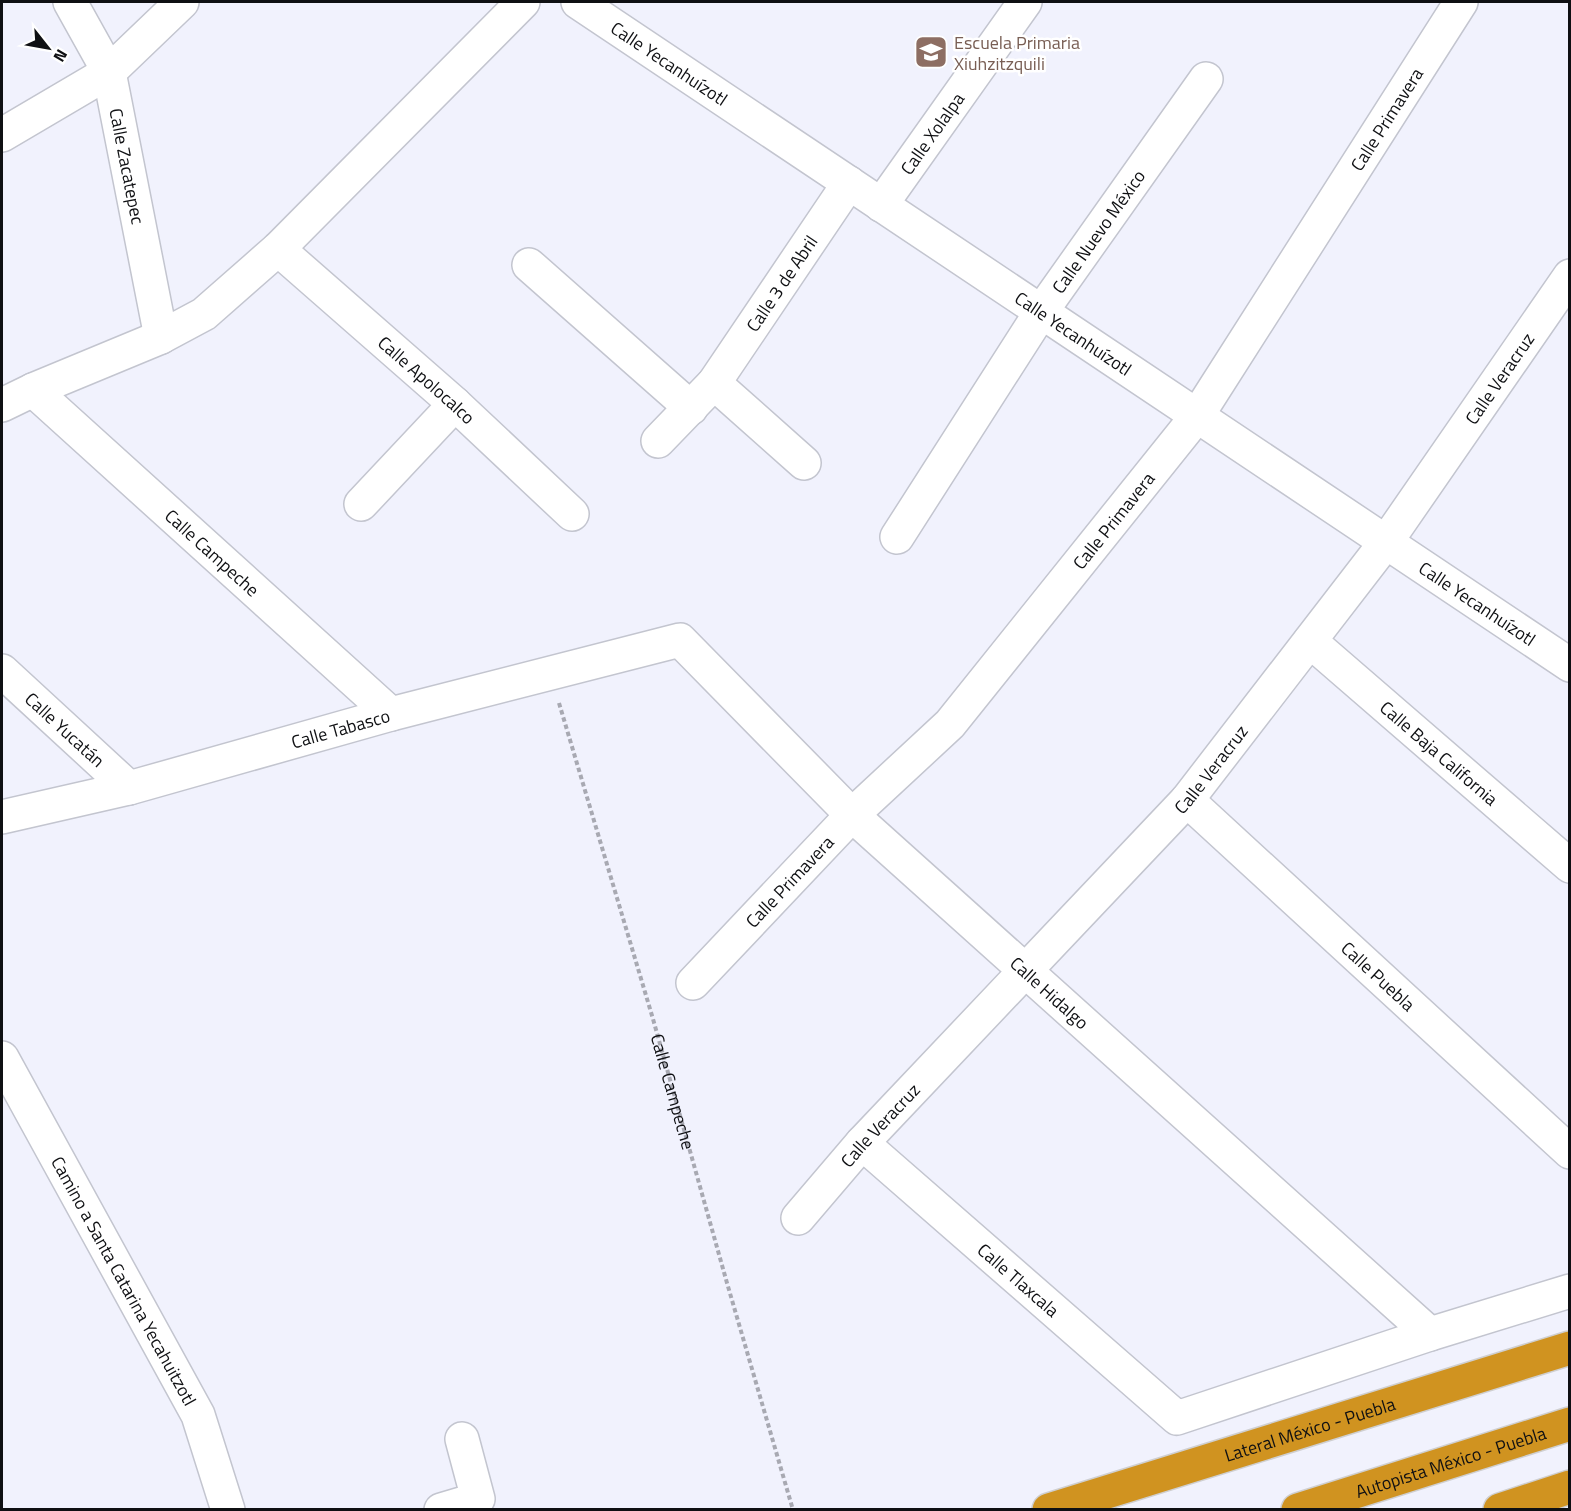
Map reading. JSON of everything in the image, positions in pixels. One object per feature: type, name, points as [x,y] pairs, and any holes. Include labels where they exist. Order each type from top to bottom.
[{"type":"highway","name":"Lateral México - Puebla","points":[[1049,1509],[1165,1475],[1569,1348]]},
{"type":"highway","name":"Autopista México - Puebla","points":[[1298,1509],[1569,1424]]},
{"type":"highway","points":[[1500,1509],[1569,1487]]},
{"type":"street","name":"Calle Zacatepec","points":[[71,2],[109,72],[161,337]]},
{"type":"street","points":[[2,135],[109,72],[182,2]]},
{"type":"street","points":[[2,405],[161,337],[204,314],[278,249],[523,2]]},
{"type":"street","name":"Calle Yecanhuízotl","points":[[578,2],[1569,665]]},
{"type":"street","name":"Calle Xolalpa","points":[[881,205],[1025,2]]},
{"type":"street","name":"Calle Primavera","points":[[693,983],[852,815],[950,724],[1197,416],[1461,2]]},
{"type":"street","name":"Calle Nuevo México","points":[[897,537],[1041,312],[1206,79]]},
{"type":"street","name":"Calle 3 de Abril","points":[[658,441],[714,383],[849,183]]},
{"type":"street","name":"Calle Apolocalco","points":[[278,249],[455,404],[572,514]]},
{"type":"street","points":[[530,265],[691,408]]},
{"type":"street","name":"Calle Veracruz","points":[[798,1218],[862,1143],[1187,800],[1386,542],[1569,276]]},
{"type":"street","points":[[714,383],[804,463]]},
{"type":"street","name":"Calle Campeche","points":[[33,390],[391,714]]},
{"type":"street","points":[[361,504],[455,404]]},
{"type":"street","name":"Calle Tabasco","points":[[2,818],[129,788],[391,714],[680,640]]},
{"type":"street","name":"Calle Hidalgo","points":[[680,640],[852,815],[1430,1334]]},
{"type":"street","name":"Calle Baja California","points":[[1310,641],[1569,866]]},
{"type":"street","name":"Calle Yucatán","points":[[2,671],[129,788]]},
{"type":"street","name":"Calle Puebla","points":[[1187,800],[1569,1152]]},
{"type":"street","name":"Camino a Santa Catarina Yecahuitzotl","points":[[2,1058],[198,1415],[228,1509]]},
{"type":"street","name":"Calle Tlaxcala","points":[[862,1143],[1177,1418],[1430,1334]]},
{"type":"street","points":[[1430,1334],[1569,1291]]},
{"type":"street","points":[[441,1509],[478,1499],[462,1439]]},
{"type":"path","name":"Calle Campeche","points":[[550,674],[653,1019],[793,1509]]},
{"type":"place","name":"Escuela Primaria Xiuhzitzquili","points":[[931,52]]}]
